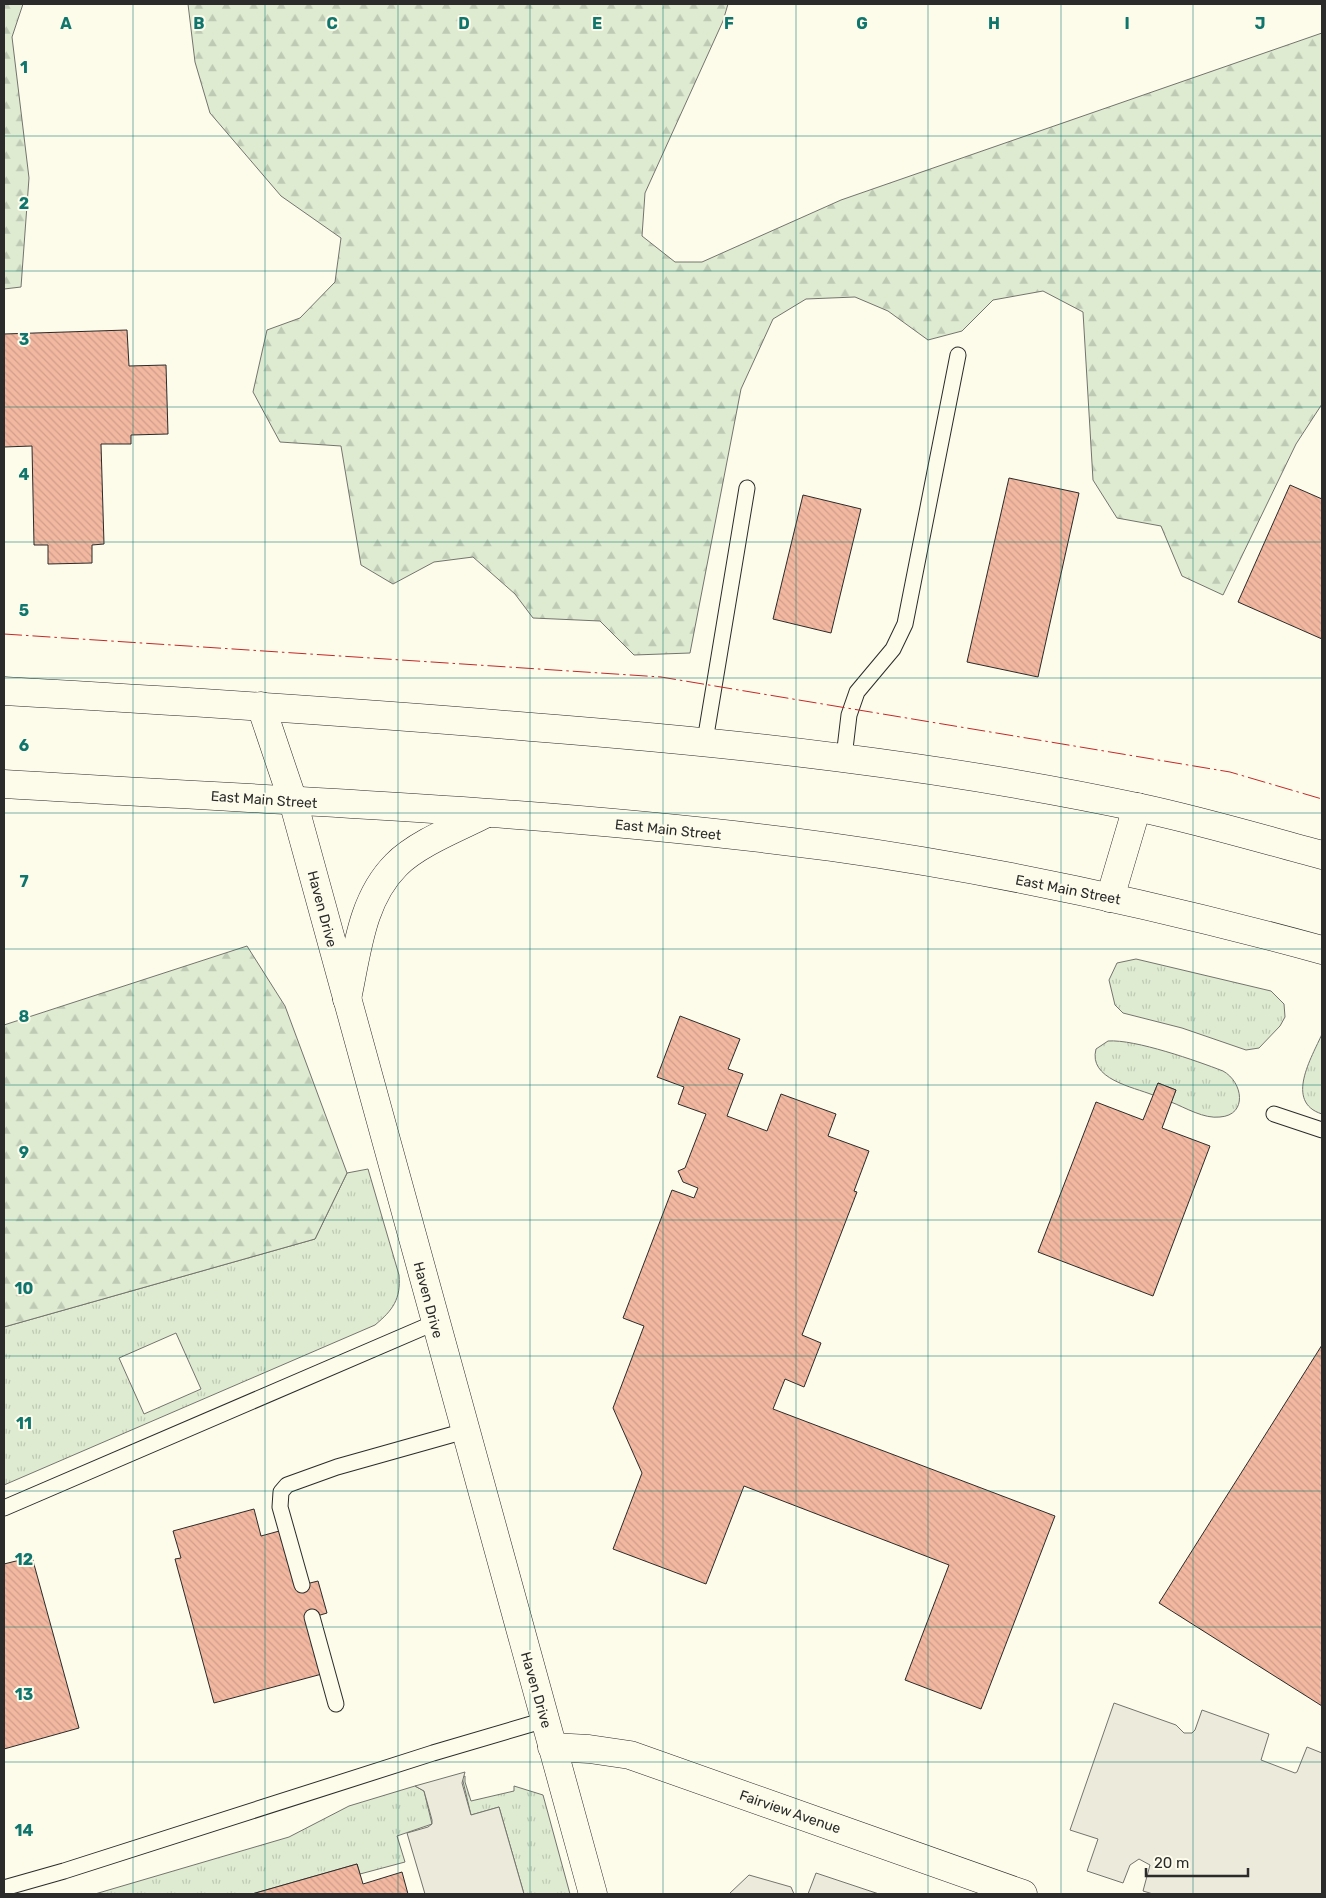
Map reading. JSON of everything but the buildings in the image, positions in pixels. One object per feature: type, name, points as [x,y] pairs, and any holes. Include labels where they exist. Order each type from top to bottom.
[{"type":"main road","points":[[4,691],[261,706],[705,741],[844,757],[978,778],[1137,807],[1322,855]]},
{"type":"main road","name":"Haven Drive","points":[[261,706],[293,801],[434,1323],[466,1431],[593,1894]]},
{"type":"main road","name":"East Main Street","points":[[4,784],[489,813],[649,827],[831,847],[991,874],[1110,898],[1211,920],[1322,950]]},
{"type":"main road","points":[[1110,898],[1137,807]]},
{"type":"main road","points":[[347,999],[361,931],[374,894],[396,864],[435,838],[489,813]]},
{"type":"main road","name":"Fairview Avenue","points":[[552,1747],[589,1749],[630,1755],[1023,1894]]},
{"type":"lane","points":[[844,757],[849,715],[857,692],[892,649],[905,624],[958,355]]},
{"type":"lane","points":[[705,741],[747,488]]},
{"type":"lane","points":[[1274,1114],[1322,1130]]},
{"type":"lane","points":[[4,1508],[434,1323]]},
{"type":"lane","points":[[302,1585],[280,1506],[281,1492],[287,1484],[314,1474],[466,1431]]},
{"type":"lane","points":[[312,1617],[336,1704]]},
{"type":"lane","points":[[4,1888],[73,1868],[433,1752],[545,1720]]},
{"type":"green space","points":[[4,4],[23,4],[12,37],[29,178],[21,287],[4,289]]},
{"type":"green space","points":[[188,4],[728,4],[723,21],[645,193],[642,236],[675,262],[702,262],[841,200],[1322,33],[1322,404],[1296,444],[1223,595],[1182,576],[1161,526],[1117,518],[1093,480],[1083,312],[1043,291],[993,300],[962,331],[928,340],[888,311],[855,297],[806,299],[773,319],[741,389],[690,653],[634,655],[600,621],[533,618],[515,594],[473,557],[434,562],[393,584],[361,565],[341,446],[280,442],[253,392],[267,330],[300,318],[335,282],[341,238],[281,196],[210,113],[195,62]]},
{"type":"green space","points":[[247,946],[285,1006],[347,1173],[315,1239],[4,1327],[4,1025]]},
{"type":"green space","points":[[1136,959],[1271,991],[1284,1004],[1285,1017],[1280,1026],[1259,1048],[1246,1050],[1182,1028],[1123,1013],[1115,1005],[1109,980],[1117,963]]},
{"type":"green space","points":[[1322,1034],[1322,1114],[1311,1108],[1305,1100],[1303,1089],[1308,1066]]},
{"type":"green space","points":[[1108,1041],[1134,1043],[1223,1071],[1235,1083],[1240,1097],[1239,1104],[1235,1111],[1229,1115],[1214,1117],[1195,1112],[1171,1102],[1176,1090],[1158,1083],[1153,1095],[1124,1085],[1105,1075],[1095,1059],[1096,1049]]},
{"type":"green space","points":[[368,1169],[399,1275],[397,1297],[391,1309],[381,1320],[375,1325],[4,1485],[4,1327],[315,1239],[347,1173]],"holes":[[[176,1333],[201,1389],[144,1414],[119,1358]]]},
{"type":"green space","points":[[465,1776],[471,1801],[514,1791],[514,1786],[543,1795],[570,1894],[524,1894],[499,1807],[471,1815],[462,1777]]},
{"type":"green space","points":[[415,1786],[424,1791],[432,1824],[397,1836],[405,1862],[360,1874],[357,1864],[252,1894],[95,1894],[289,1837],[349,1806]]},
{"type":"shaded area","points":[[1114,1703],[1176,1725],[1184,1733],[1192,1733],[1195,1730],[1202,1710],[1269,1734],[1261,1760],[1295,1773],[1307,1747],[1322,1753],[1322,1894],[1153,1894],[1143,1891],[1150,1865],[1139,1859],[1130,1865],[1123,1883],[1087,1871],[1098,1839],[1070,1830]]},
{"type":"shaded area","points":[[465,1772],[462,1783],[471,1815],[499,1807],[524,1894],[425,1894],[407,1833],[428,1827],[432,1824],[432,1820],[424,1791],[415,1786]]},
{"type":"shaded area","points":[[816,1873],[879,1894],[808,1894]]},
{"type":"shaded area","points":[[749,1875],[791,1887],[794,1894],[729,1894]]},
{"type":"power","points":[[4,634],[661,677],[1230,772],[1322,799]]}]
